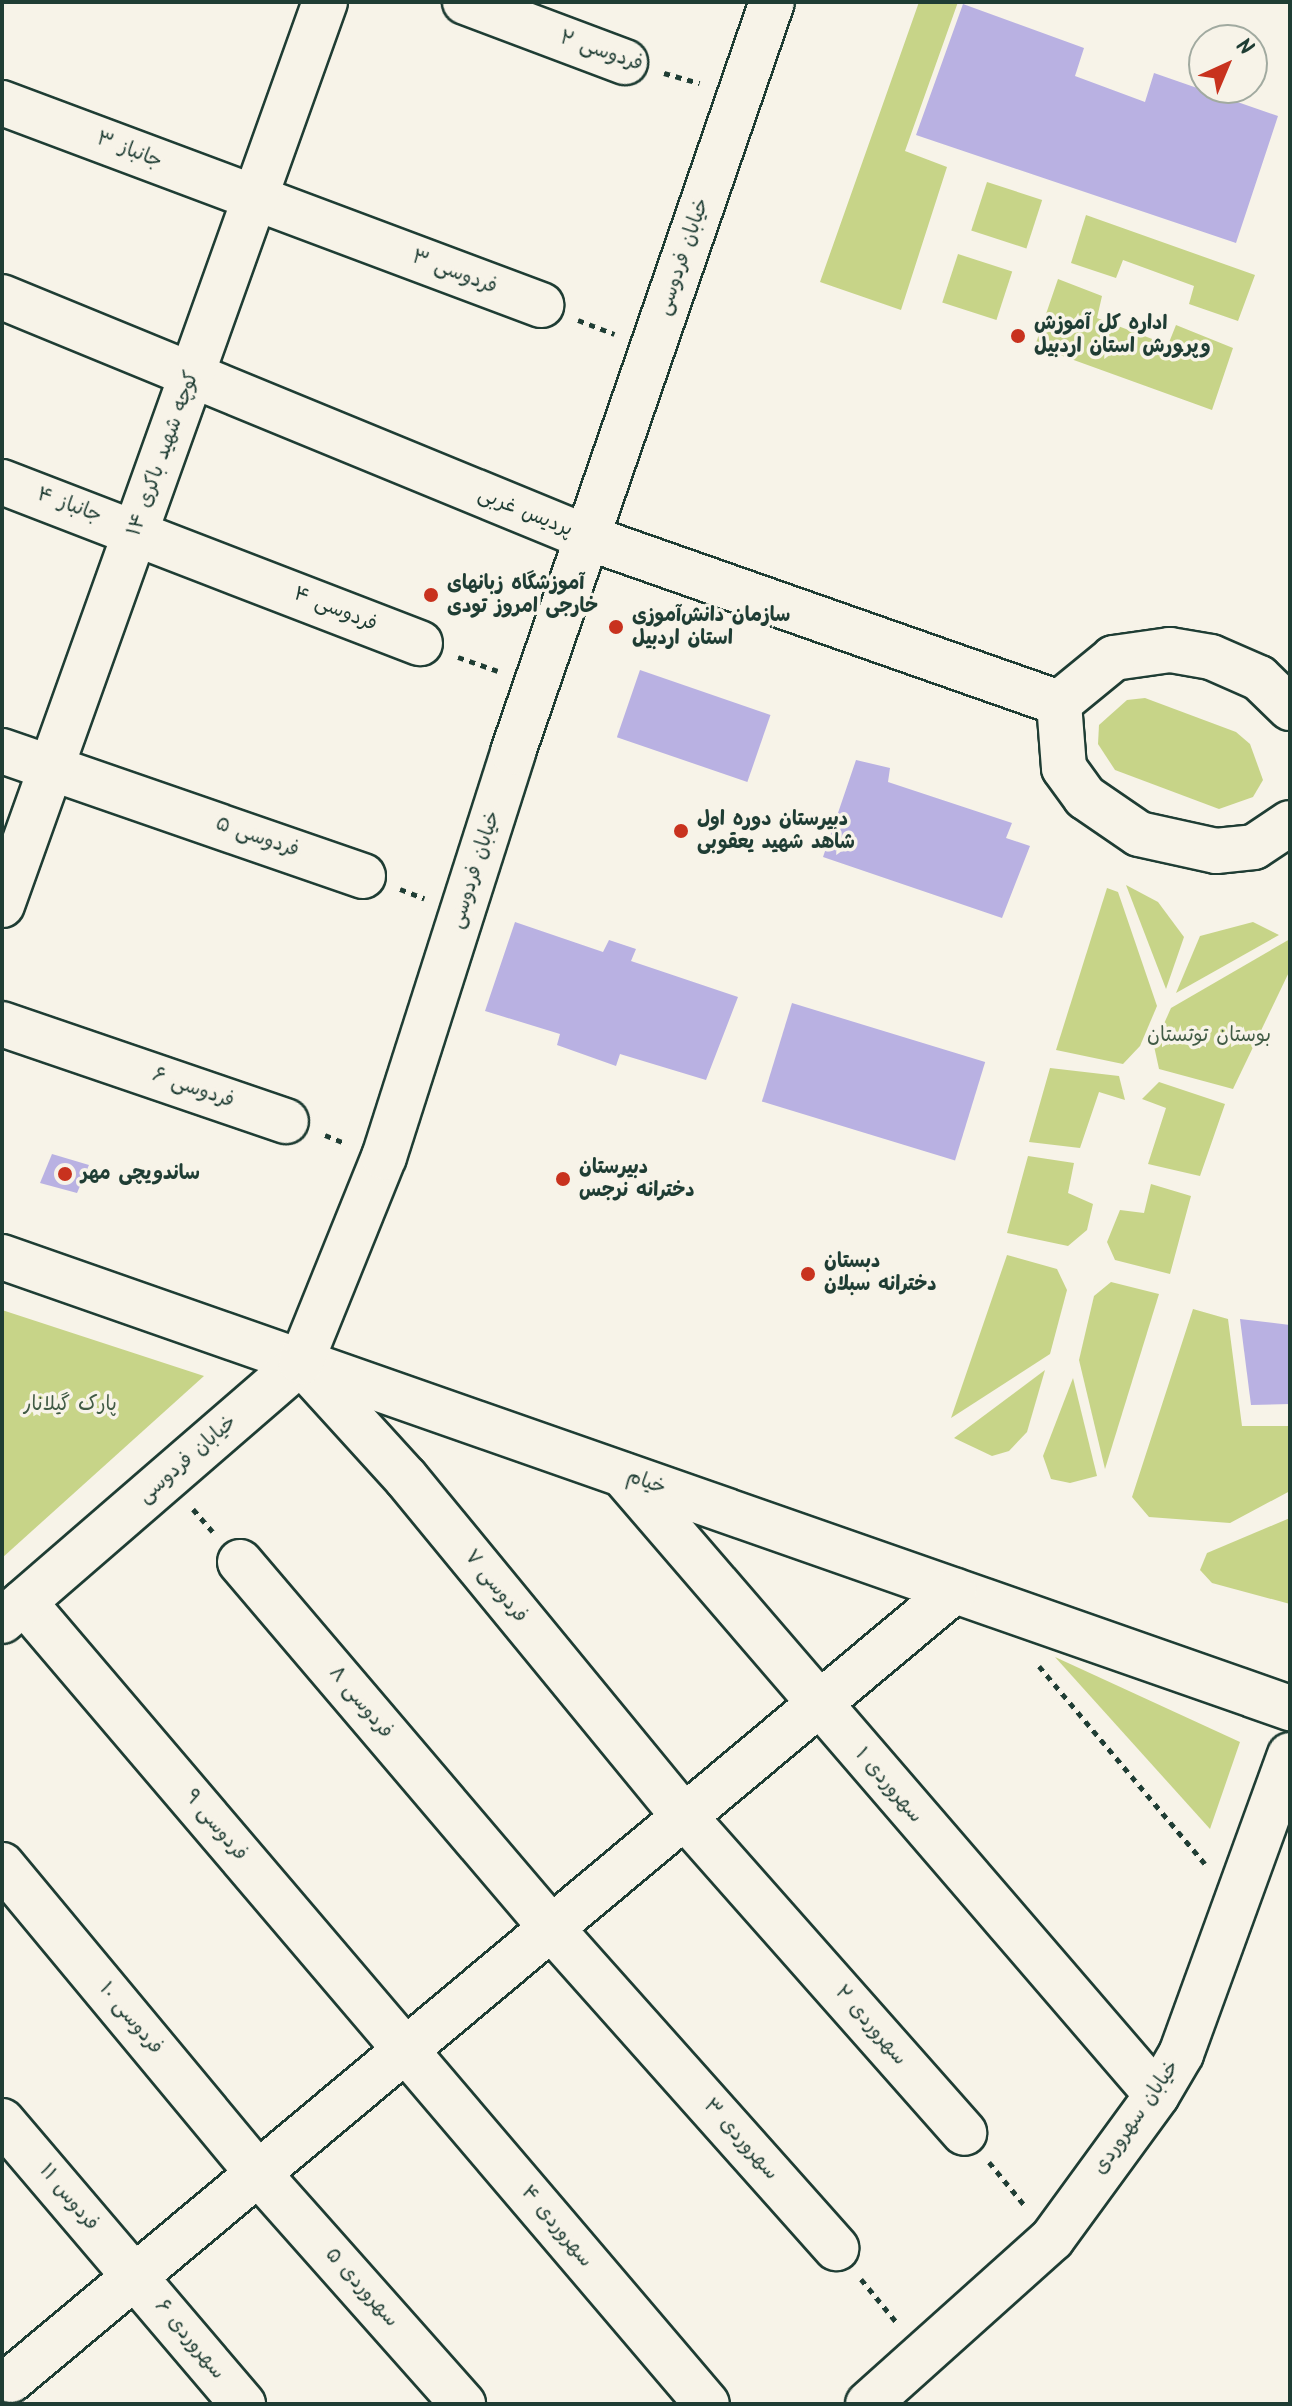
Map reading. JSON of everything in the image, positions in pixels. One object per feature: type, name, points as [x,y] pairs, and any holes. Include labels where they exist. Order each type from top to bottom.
[{"type":"street","name":"کوچه شهید باکری ۱۴","points":[[2,905],[325,2]]},
{"type":"street","name":"فردوسی ۲","points":[[465,2],[625,62]]},
{"type":"street","name":"خیابان فردوسی","points":[[13,1611],[301,1362],[384,1157],[536,684],[772,2]]},
{"type":"street","name":"جانباز ۳","points":[[2,103],[255,198]]},
{"type":"street","name":"فردوسی ۳","points":[[255,198],[541,305]]},
{"type":"street","name":"پردیس غربی","points":[[2,297],[190,379],[586,537],[1059,703]]},
{"type":"street","name":"جانباز ۴","points":[[2,482],[136,531]]},
{"type":"street","name":"فردوسی ۴","points":[[136,531],[420,643]]},
{"type":"street","points":[[1290,708],[1259,678],[1211,657],[1170,650],[1114,658],[1059,703],[1064,768],[1085,797],[1139,834],[1216,851],[1254,847],[1290,823]]},
{"type":"street","name":"فردوسی ۵","points":[[2,751],[363,876]]},
{"type":"street","name":"فردوسی ۶","points":[[2,1024],[286,1121]]},
{"type":"street","name":"خیام","points":[[2,1257],[1290,1708]]},
{"type":"street","name":"فردوسی ۷","points":[[301,1362],[406,1478],[684,1816]]},
{"type":"street","name":"سهروردی ۱","points":[[623,1475],[1157,2095]]},
{"type":"street","name":"فردوسی ۸","points":[[240,1562],[551,1928]]},
{"type":"street","points":[[15,2384],[135,2276],[954,1591]]},
{"type":"street","name":"فردوسی ۹","points":[[13,1611],[405,2049]]},
{"type":"street","name":"خیابان سهروردی","points":[[868,2404],[1052,2239],[1157,2095],[1181,2054],[1290,1755]]},
{"type":"street","name":"سهروردی ۲","points":[[684,1816],[964,2133]]},
{"type":"street","name":"فردوسی ۱۰","points":[[2,1865],[258,2173]]},
{"type":"street","name":"سهروردی ۳","points":[[551,1928],[836,2248]]},
{"type":"street","name":"سهروردی ۴","points":[[405,2049],[707,2404]]},
{"type":"street","name":"فردوس ۱۱","points":[[2,2121],[135,2276]]},
{"type":"street","name":"سهروردی ۵","points":[[258,2173],[463,2404]]},
{"type":"street","name":"سهروردی ۶","points":[[135,2276],[243,2404]]},
{"type":"path","name":"فردوسی ۲","points":[[625,62],[740,94]]},
{"type":"path","points":[[541,305],[652,350]]},
{"type":"path","points":[[420,643],[536,684]]},
{"type":"path","points":[[363,876],[463,912]]},
{"type":"path","points":[[286,1121],[384,1157]]},
{"type":"path","points":[[166,1479],[240,1562]]},
{"type":"path","points":[[1035,1662],[1237,1901]]},
{"type":"path","points":[[964,2133],[1052,2239]]},
{"type":"path","points":[[836,2248],[924,2356]]},
{"type":"green space","points":[[919,2],[958,2],[905,151],[947,167],[901,310],[820,282]]},
{"type":"green space","points":[[987,182],[1042,200],[1026,248],[971,231]]},
{"type":"green space","points":[[1086,215],[1255,275],[1238,321],[1189,304],[1194,286],[1123,260],[1116,278],[1071,263]]},
{"type":"green space","points":[[958,254],[1012,272],[996,320],[942,303]]},
{"type":"green space","points":[[1058,279],[1102,296],[1097,318],[1168,345],[1176,325],[1233,348],[1212,410],[1035,346]]},
{"type":"green space","points":[[1145,698],[1236,732],[1250,744],[1263,780],[1253,797],[1219,809],[1115,770],[1098,744],[1099,725],[1127,700]]},
{"type":"green space","name":"بوستان توتستان","points":[[1126,885],[1158,902],[1184,937],[1166,989]]},
{"type":"green space","name":"بوستان توتستان","points":[[1107,888],[1118,892],[1157,1006],[1140,1046],[1123,1064],[1056,1050]]},
{"type":"green space","name":"بوستان توتستان","points":[[1253,922],[1279,935],[1176,993],[1200,936]]},
{"type":"green space","name":"بوستان توتستان","points":[[1290,939],[1290,970],[1233,1089],[1159,1069],[1154,1046],[1171,1008]]},
{"type":"green space","name":"بوستان توتستان","points":[[1050,1068],[1119,1076],[1125,1100],[1099,1092],[1080,1148],[1029,1142]]},
{"type":"green space","name":"بوستان توتستان","points":[[1159,1082],[1225,1104],[1200,1176],[1148,1164],[1166,1108],[1142,1099]]},
{"type":"green space","points":[[1028,1156],[1074,1163],[1068,1193],[1093,1204],[1087,1230],[1068,1246],[1007,1233]]},
{"type":"green space","points":[[1151,1184],[1191,1196],[1170,1274],[1115,1260],[1107,1242],[1120,1210],[1144,1213]]},
{"type":"green space","points":[[1007,1255],[1057,1269],[1067,1290],[1050,1354],[951,1418]]},
{"type":"green space","points":[[1111,1282],[1159,1294],[1105,1469],[1079,1360],[1094,1296]]},
{"type":"green space","points":[[1193,1309],[1228,1319],[1242,1426],[1290,1426],[1290,1491],[1230,1523],[1149,1517],[1132,1497]]},
{"type":"green space","name":"پارک گیلانار","points":[[2,1310],[204,1376],[2,1558]]},
{"type":"green space","points":[[1045,1370],[1027,1432],[1009,1451],[992,1456],[954,1438]]},
{"type":"green space","points":[[1073,1378],[1097,1476],[1070,1483],[1051,1479],[1043,1456]]},
{"type":"green space","points":[[1290,1518],[1290,1604],[1212,1583],[1200,1570],[1207,1553]]},
{"type":"green space","points":[[1055,1657],[1240,1742],[1210,1829]]},
{"type":"building","points":[[963,4],[1084,48],[1075,76],[1145,102],[1154,73],[1188,85],[1188,104],[1243,104],[1278,116],[1236,243],[916,135]]},
{"type":"building","points":[[640,670],[770,715],[747,782],[617,737]]},
{"type":"building","points":[[856,760],[890,768],[888,782],[1012,823],[1006,838],[1030,846],[1002,918],[823,857]]},
{"type":"building","points":[[515,922],[603,952],[609,940],[636,949],[631,961],[738,997],[706,1080],[620,1054],[616,1066],[557,1045],[560,1034],[485,1011]]},
{"type":"building","points":[[792,1003],[985,1062],[955,1161],[762,1101]]},
{"type":"building","name":"ساندویچی مهر","points":[[52,1154],[89,1165],[77,1193],[40,1183]]},
{"type":"building","points":[[1240,1319],[1290,1325],[1290,1404],[1251,1405]]},
{"type":"place","name":"اداره کل آموزش وپرورش استان اردبیل","points":[[1018,336]]},
{"type":"place","name":"آموزشگاه زبانهای خارجی امروز تودی","points":[[431,595]]},
{"type":"place","name":"سازمان دانش‌آموزی استان اردبیل","points":[[616,627]]},
{"type":"place","name":"دبیرستان دوره اول شاهد شهید یعقوبی","points":[[681,831]]},
{"type":"place","name":"ساندویچی مهر","points":[[65,1174]]},
{"type":"place","name":"دبیرستان دخترانه نرجس","points":[[563,1179]]},
{"type":"place","name":"دبستان دخترانه سبلان","points":[[808,1274]]}]
